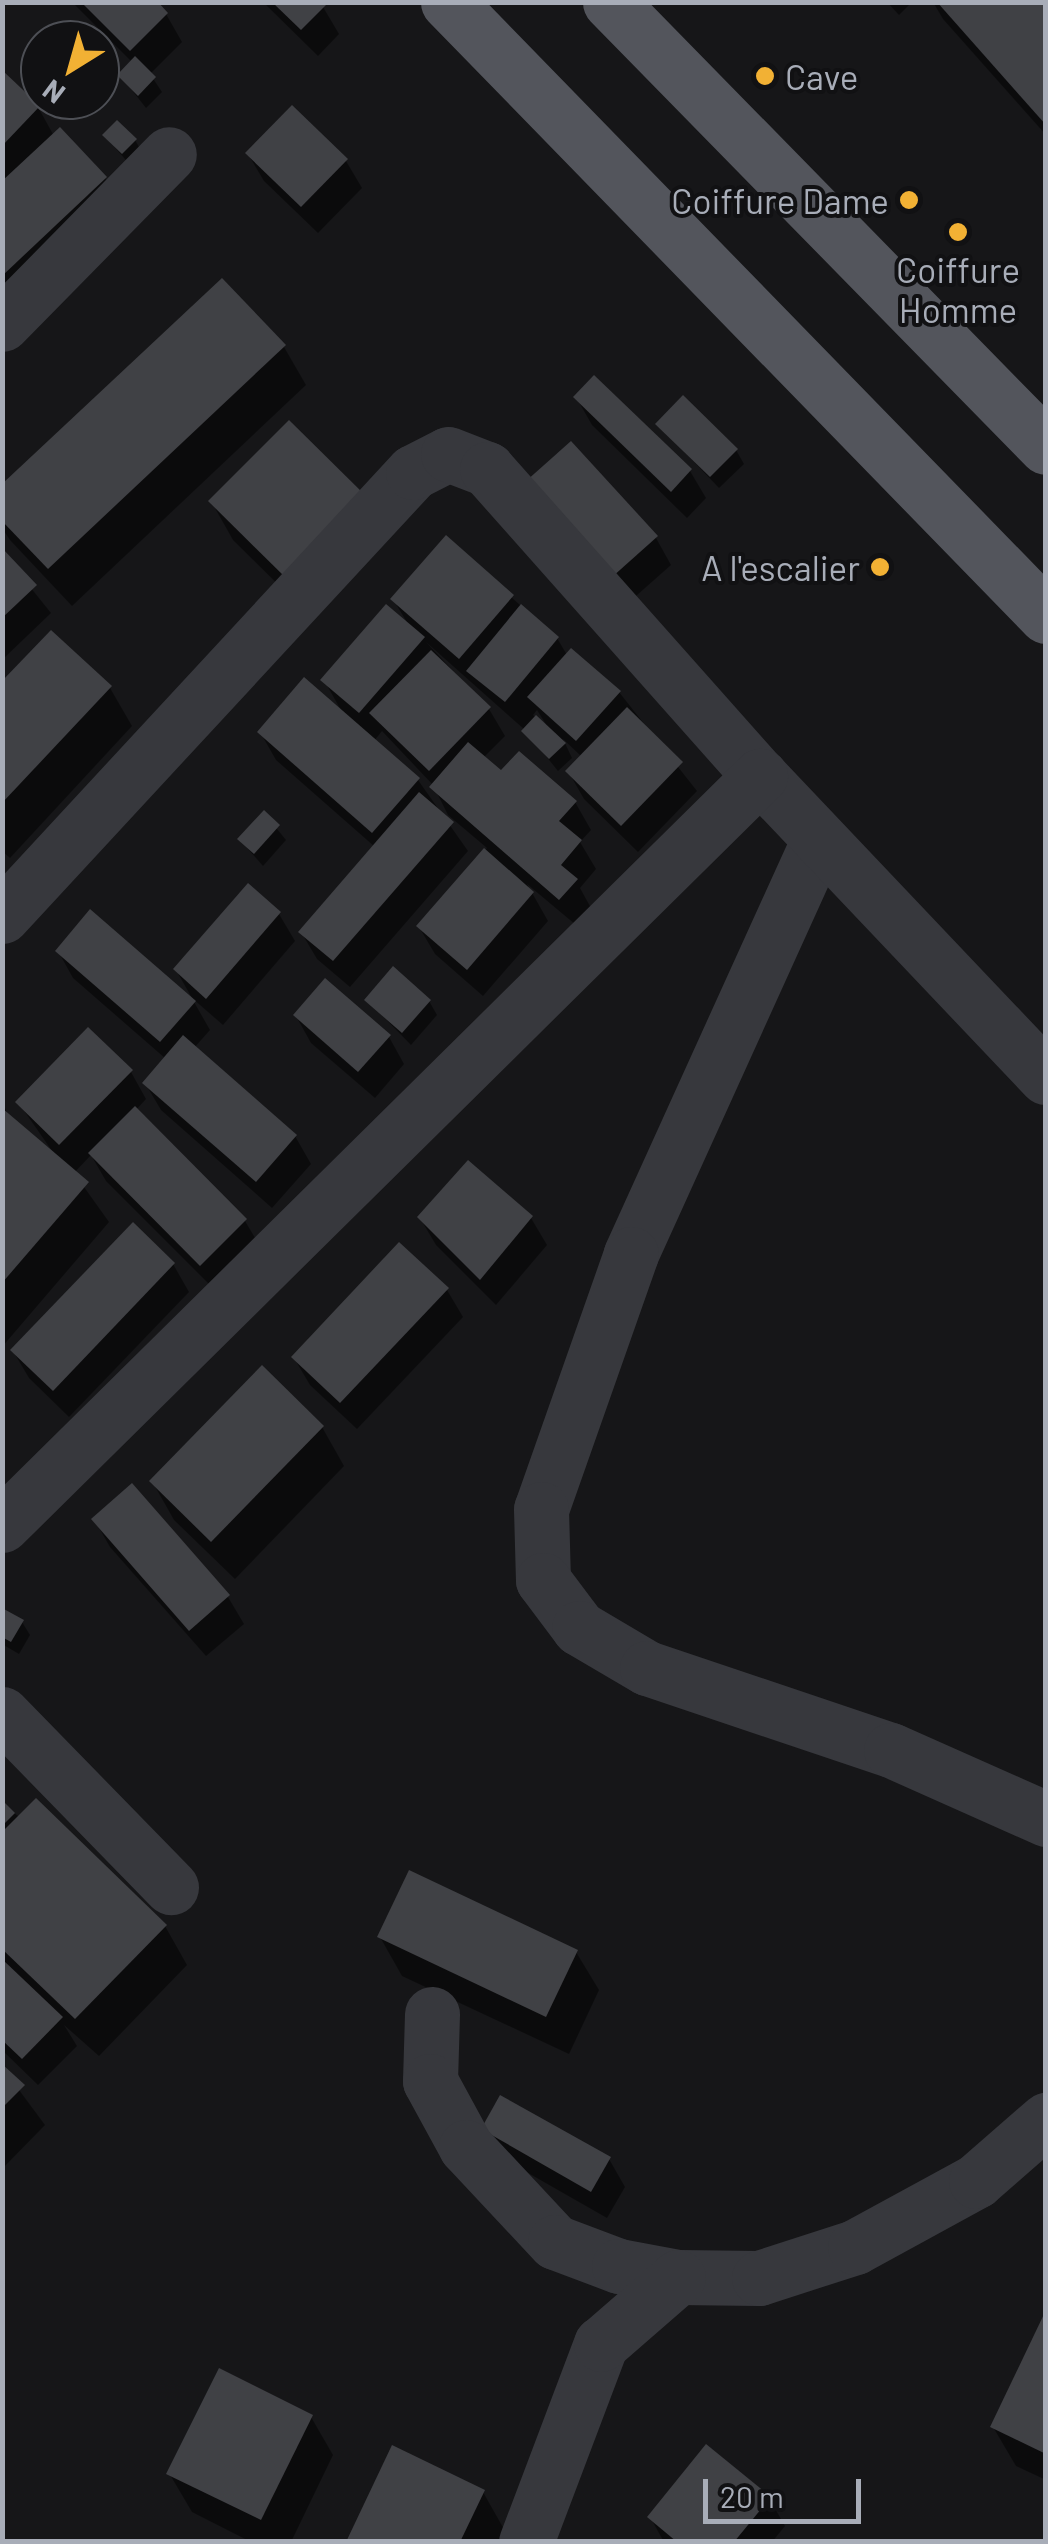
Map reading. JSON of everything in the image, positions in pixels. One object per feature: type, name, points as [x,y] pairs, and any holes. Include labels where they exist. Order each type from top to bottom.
[{"type":"main road","points":[[448,2],[1046,616]]},
{"type":"main road","points":[[610,2],[1046,447]]},
{"type":"street","points":[[2,324],[169,154]]},
{"type":"street","points":[[2,916],[413,472],[448,454],[487,469],[760,776],[1046,1077]]},
{"type":"street","points":[[2,1525],[760,776]]},
{"type":"street","points":[[818,838],[631,1254],[541,1509],[542,1580],[579,1628],[647,1668],[892,1750],[1046,1819]]},
{"type":"street","points":[[2,1714],[171,1887]]},
{"type":"street","points":[[432,2014],[430,2081],[466,2147],[556,2242],[601,2344]]},
{"type":"street","points":[[556,2242],[619,2266],[678,2276],[759,2278],[855,2247],[976,2181],[1046,2120]]},
{"type":"street","points":[[526,2542],[601,2344],[678,2276]]},
{"type":"building","points":[[81,2],[158,2],[168,13],[130,51],[120,41],[120,20],[99,20]]},
{"type":"building","points":[[272,2],[324,2],[326,5],[301,30]]},
{"type":"building","points":[[937,2],[1046,2],[1046,125]]},
{"type":"building","points":[[135,56],[156,77],[138,96],[120,78],[120,72]]},
{"type":"building","points":[[2,70],[20,87],[20,120],[27,120],[2,146]]},
{"type":"building","points":[[292,105],[348,159],[301,207],[245,153]]},
{"type":"building","points":[[117,120],[137,139],[122,154],[102,135]]},
{"type":"building","points":[[60,127],[107,177],[2,276],[2,181]]},
{"type":"building","points":[[222,278],[286,345],[48,569],[2,521],[2,484]]},
{"type":"building","points":[[594,375],[692,469],[671,492],[573,397]]},
{"type":"building","points":[[683,395],[738,449],[710,477],[655,424]]},
{"type":"building","points":[[289,420],[368,498],[287,579],[208,501]]},
{"type":"building","points":[[571,441],[658,536],[602,586],[516,490]]},
{"type":"building","points":[[446,535],[514,595],[459,659],[390,599]]},
{"type":"building","points":[[2,548],[37,585],[2,618]]},
{"type":"building","points":[[386,604],[425,637],[359,713],[320,680]]},
{"type":"building","points":[[521,604],[559,637],[505,702],[466,671]]},
{"type":"building","points":[[51,630],[112,686],[2,803],[2,681]]},
{"type":"building","points":[[571,648],[621,691],[576,741],[527,697]]},
{"type":"building","points":[[431,650],[491,707],[429,771],[369,713]]},
{"type":"building","points":[[304,677],[420,778],[372,833],[257,732]]},
{"type":"building","points":[[627,707],[683,762],[621,826],[565,771]]},
{"type":"building","points":[[536,715],[566,743],[549,759],[521,731]]},
{"type":"building","points":[[468,742],[501,770],[519,751],[577,801],[559,821],[582,840],[561,865],[578,879],[559,900],[429,787]]},
{"type":"building","points":[[419,792],[454,822],[333,961],[298,932]]},
{"type":"building","points":[[264,810],[280,825],[254,854],[237,839]]},
{"type":"building","points":[[484,848],[534,892],[467,970],[416,926]]},
{"type":"building","points":[[248,883],[281,912],[206,999],[173,969]]},
{"type":"building","points":[[90,909],[196,1001],[160,1042],[55,951]]},
{"type":"building","points":[[393,966],[431,1000],[402,1033],[364,1000]]},
{"type":"building","points":[[325,978],[391,1035],[358,1072],[293,1015]]},
{"type":"building","points":[[88,1027],[133,1070],[59,1145],[15,1102]]},
{"type":"building","points":[[183,1035],[297,1135],[256,1182],[142,1083]]},
{"type":"building","points":[[135,1106],[247,1219],[200,1266],[88,1153]]},
{"type":"building","points":[[2,1108],[89,1182],[2,1283]]},
{"type":"building","points":[[468,1160],[533,1216],[480,1280],[417,1217]]},
{"type":"building","points":[[133,1222],[175,1263],[53,1391],[10,1350]]},
{"type":"building","points":[[399,1242],[449,1288],[340,1403],[291,1357]]},
{"type":"building","points":[[262,1365],[324,1426],[211,1542],[149,1481]]},
{"type":"building","points":[[132,1483],[230,1595],[189,1631],[91,1519]]},
{"type":"building","points":[[2,1608],[24,1620],[11,1642],[2,1637]]},
{"type":"building","points":[[36,1798],[167,1925],[75,2019],[2,1949],[2,1832]]},
{"type":"building","points":[[2,1800],[15,1813],[2,1826]]},
{"type":"building","points":[[409,1870],[578,1950],[546,2017],[377,1937]]},
{"type":"building","points":[[2,1959],[63,2017],[22,2059],[2,2040]]},
{"type":"building","points":[[2,2064],[25,2085],[2,2108]]},
{"type":"building","points":[[500,2095],[611,2157],[591,2192],[481,2129]]},
{"type":"building","points":[[1046,2310],[1046,2454],[990,2427]]},
{"type":"building","points":[[219,2368],[313,2415],[261,2520],[166,2474]]},
{"type":"building","points":[[706,2444],[771,2497],[734,2542],[677,2542],[647,2517]]},
{"type":"building","points":[[392,2445],[485,2490],[460,2542],[346,2542]]},
{"type":"place","name":"Cave","points":[[765,76]]},
{"type":"place","name":"Coiffure Dame","points":[[909,200]]},
{"type":"place","name":"Coiffure Homme","points":[[958,232]]},
{"type":"place","name":"A l'escalier","points":[[880,567]]}]
